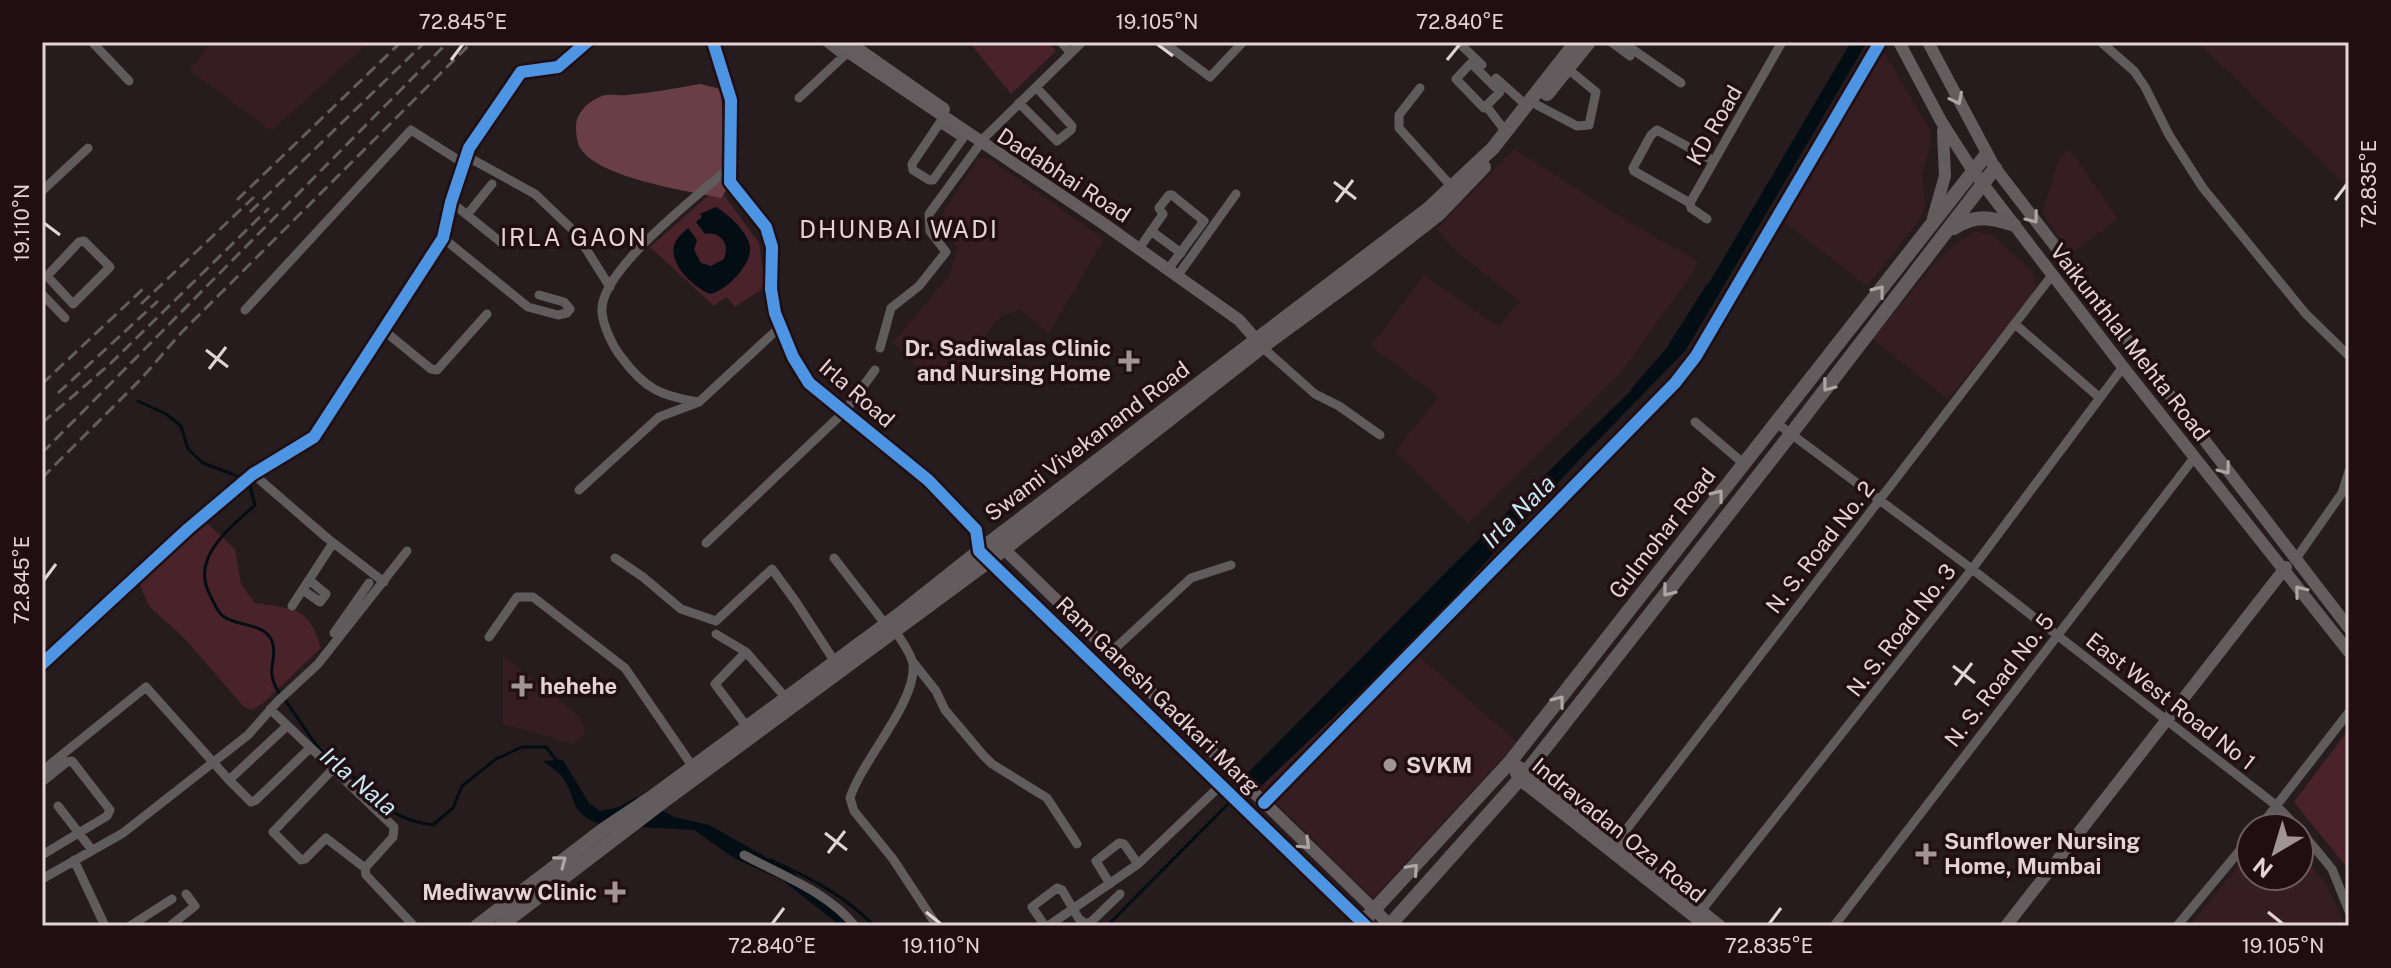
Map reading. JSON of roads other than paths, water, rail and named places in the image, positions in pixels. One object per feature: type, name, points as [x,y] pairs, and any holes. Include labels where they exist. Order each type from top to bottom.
[{"type":"main road","name":"Swami Vivekanand Road","points":[[477,926],[507,919],[622,833],[660,798],[1439,214],[1466,189],[1532,105],[1576,42]]},
{"type":"main road","name":"Swami Vivekanand Road","points":[[1263,344],[1452,187],[1568,69],[1589,42]]},
{"type":"main road","name":"Vaikunthlal Mehta Road","points":[[1899,42],[1941,121],[1978,177],[2194,458],[2349,652]]},
{"type":"main road","name":"Vaikunthlal Mehta Road","points":[[1928,42],[1990,162],[2349,628]]},
{"type":"main road","name":"Dadabhai Road","points":[[849,47],[964,136],[983,140],[1143,243],[1242,315],[1263,344]]},
{"type":"main road","name":"Dadabhai Road","points":[[849,47],[1239,320],[1263,344]]},
{"type":"main road","points":[[1931,225],[1939,206],[1945,176],[1946,142],[1941,121]]},
{"type":"main road","name":"Gulmohar Road","points":[[1363,925],[1510,762],[1931,225],[1990,162]]},
{"type":"main road","name":"Gulmohar Road","points":[[1390,925],[1523,775],[1943,235],[1978,177]]},
{"type":"main road","points":[[1943,235],[1968,219],[1983,217],[2014,225]]},
{"type":"main road","points":[[1841,338],[1856,349]]},
{"type":"main road","name":"Ram Ganesh Gadkari Marg","points":[[999,544],[1390,925]]},
{"type":"main road","name":"Ram Ganesh Gadkari Marg","points":[[984,556],[1242,803],[1363,925]]},
{"type":"main road","points":[[2006,926],[2282,570],[2295,560]]},
{"type":"main road","name":"Swami Vivekanand Road","points":[[696,771],[786,698],[835,662],[890,628]]},
{"type":"main road","points":[[1510,762],[1523,775]]},
{"type":"main road","name":"Indravadan Oza Road","points":[[1523,775],[1616,843],[1720,926]]},
{"type":"main road","name":"Indravadan Oza Road","points":[[1523,775],[1706,926]]},
{"type":"main road","name":"Swami Vivekanand Road","points":[[507,919],[604,829],[660,798]]},
{"type":"street","points":[[92,42],[129,81]]},
{"type":"street","points":[[42,664],[156,558],[253,474],[314,437],[443,238],[465,159],[521,72],[558,67],[587,42]]},
{"type":"street","name":"Irla Road","points":[[713,42],[731,100],[730,182],[766,227],[772,247],[771,289],[793,357],[809,383],[928,480],[976,530],[999,544]]},
{"type":"street","points":[[826,42],[849,47]]},
{"type":"street","points":[[1061,42],[1071,53]]},
{"type":"street","points":[[880,348],[891,308],[919,286],[946,252],[930,231],[929,214],[983,140],[1082,42]]},
{"type":"street","points":[[1163,42],[1210,77],[1243,42]]},
{"type":"street","points":[[1458,42],[1532,105],[1577,126],[1589,125],[1596,92],[1568,69]]},
{"type":"street","points":[[1611,42],[1630,56]]},
{"type":"street","points":[[1622,42],[1681,83]]},
{"type":"street","name":"KD Road","points":[[1690,203],[1782,42]]},
{"type":"street","points":[[1264,803],[1675,383],[1696,356],[1880,42]]},
{"type":"street","points":[[2101,42],[2134,71],[2203,188],[2305,313],[2349,356]]},
{"type":"street","points":[[799,98],[849,47]]},
{"type":"street","points":[[1468,64],[1473,64],[1499,89],[1499,94],[1487,107],[1482,108],[1456,79],[1468,64]]},
{"type":"street","points":[[1420,88],[1399,115],[1399,128],[1452,187]]},
{"type":"street","points":[[1025,101],[1057,141],[1071,130],[1072,126],[1037,89]]},
{"type":"street","points":[[1487,107],[1506,132]]},
{"type":"street","points":[[942,121],[912,164],[913,170],[933,180],[964,136]]},
{"type":"street","points":[[245,310],[411,130],[535,194],[576,233],[610,287]]},
{"type":"street","points":[[1707,219],[1691,208],[1690,203],[1633,168],[1651,135],[1657,130],[1714,161]]},
{"type":"street","points":[[42,191],[88,148]]},
{"type":"street","points":[[699,402],[666,397],[641,381],[619,354],[602,312],[604,296],[641,246],[730,167]]},
{"type":"street","points":[[467,215],[492,184]]},
{"type":"street","points":[[1143,243],[1163,214],[1159,208],[1170,194],[1203,218],[1206,227]]},
{"type":"street","points":[[1176,268],[1181,253],[1236,194]]},
{"type":"street","points":[[451,202],[503,244]]},
{"type":"street","points":[[1176,268],[1206,227]]},
{"type":"street","points":[[1151,231],[1181,253]]},
{"type":"street","points":[[443,238],[528,307],[558,315],[570,309],[564,302],[539,295]]},
{"type":"street","points":[[80,241],[86,242],[109,264],[74,304],[60,291],[47,276],[80,241]]},
{"type":"street","name":"N. S. Road No. 2","points":[[1616,843],[2053,274]]},
{"type":"street","points":[[50,302],[60,291]]},
{"type":"street","points":[[42,294],[65,318]]},
{"type":"street","points":[[382,329],[431,369],[437,370],[487,314]]},
{"type":"street","points":[[2015,324],[2100,398]]},
{"type":"street","points":[[579,490],[659,417],[699,402],[781,326]]},
{"type":"street","points":[[1263,344],[1315,394],[1380,435]]},
{"type":"street","name":"N. S. Road No. 3","points":[[1701,911],[1972,569],[2123,367]]},
{"type":"street","points":[[706,543],[845,411],[875,370]]},
{"type":"street","points":[[1695,422],[1743,463]]},
{"type":"street","name":"East West Road No 1","points":[[1775,422],[1972,569],[2282,812]]},
{"type":"street","name":"N. S. Road No. 5","points":[[1834,926],[2194,458]]},
{"type":"street","points":[[2295,560],[2342,493],[2349,471]]},
{"type":"street","points":[[253,474],[384,582]]},
{"type":"street","points":[[976,530],[984,556]]},
{"type":"street","points":[[292,606],[333,543]]},
{"type":"street","points":[[42,879],[123,833],[248,735],[270,709],[318,664],[368,590],[384,582],[407,551]]},
{"type":"street","points":[[615,558],[681,609],[716,621],[772,569],[835,662]]},
{"type":"street","points":[[834,558],[890,628],[936,691],[945,710],[983,755],[1000,770],[1047,798],[1077,844]]},
{"type":"street","points":[[1110,653],[1191,578],[1231,565]]},
{"type":"street","points":[[303,590],[320,602],[326,594],[309,580]]},
{"type":"street","points":[[489,637],[517,597],[533,597],[625,668],[696,771]]},
{"type":"street","points":[[716,634],[746,652],[786,698]]},
{"type":"street","points":[[746,652],[715,684],[747,727]]},
{"type":"street","points":[[913,662],[906,697],[850,798],[854,811],[893,859],[937,926]]},
{"type":"street","points":[[42,771],[146,687],[246,800],[254,802],[310,748]]},
{"type":"street","points":[[270,709],[395,830],[393,837],[365,868]]},
{"type":"street","points":[[2272,812],[2349,712]]},
{"type":"street","points":[[229,780],[287,726]]},
{"type":"street","points":[[42,782],[72,761],[110,808],[107,816],[46,854],[61,867]]},
{"type":"street","points":[[333,769],[273,832],[301,860],[326,838],[365,868],[366,875],[414,926]]},
{"type":"street","points":[[1120,894],[1088,924],[1079,919],[1074,908],[1062,890],[1057,888],[1032,907],[1046,926],[1074,908],[1110,884],[1138,864],[1224,787]]},
{"type":"street","points":[[58,806],[92,850]]},
{"type":"street","points":[[1110,884],[1096,862],[1108,851],[1122,842],[1138,864]]},
{"type":"street","name":"East West Road No 1","points":[[2315,849],[2332,869],[2349,911]]},
{"type":"street","points":[[744,855],[824,897],[846,914],[855,926]]},
{"type":"street","points":[[2177,926],[2235,856]]},
{"type":"street","points":[[74,860],[105,926]]},
{"type":"street","points":[[170,926],[195,906],[186,894]]},
{"type":"street","points":[[130,926],[172,899]]},
{"type":"water","points":[[1851,42],[1867,42],[1686,350],[1578,461],[1408,647],[1260,787],[1247,774],[1449,569],[1653,369],[1676,339]]},
{"type":"water","points":[[716,207],[741,229],[748,240],[750,253],[737,276],[710,294],[683,273],[674,251],[677,239],[688,228],[697,240],[694,250],[701,263],[711,266],[724,259],[726,248],[723,240],[716,235],[705,234],[696,222],[702,217],[700,214]]},
{"type":"water","points":[[563,760],[589,803],[600,811],[619,807],[636,797],[674,817],[709,825],[794,873],[829,905],[864,926],[841,926],[782,880],[734,858],[694,830],[602,825],[583,816],[561,775],[543,761]]},
{"type":"waterway","name":"Irla Nala","points":[[1633,389],[1667,350],[1708,285]]},
{"type":"waterway","name":"Irla Nala","points":[[138,401],[166,414],[181,426],[188,449],[203,463],[240,477]]},
{"type":"waterway","name":"Irla Nala","points":[[250,486],[255,505],[215,545],[205,569],[205,581],[221,614],[263,631],[272,641],[273,678],[280,694]]},
{"type":"waterway","name":"Irla Nala","points":[[285,700],[323,753],[385,806],[417,822],[433,825],[453,808],[462,786],[496,759],[522,747],[546,747],[557,761]]},
{"type":"waterway","name":"Irla Nala","points":[[1107,926],[1231,801]]},
{"type":"waterway","name":"Irla Nala","points":[[771,860],[839,896],[874,926]]},
{"type":"railway","points":[[237,200],[401,42]]},
{"type":"railway","points":[[250,212],[425,42]]},
{"type":"railway","points":[[42,453],[448,42]]},
{"type":"railway","points":[[42,478],[141,379],[181,333],[472,42]]},
{"type":"railway","points":[[141,304],[254,197]]},
{"type":"railway","points":[[42,423],[111,363],[269,208]]},
{"type":"railway","points":[[42,384],[144,288]]},
{"type":"railway","points":[[58,393],[158,301]]},
{"type":"place","name":"Dr. Sadiwalas Clinic and Nursing Home","points":[[1129,361]]},
{"type":"place","name":"hehehe","points":[[522,686]]},
{"type":"place","name":"SVKM","points":[[1390,765]]},
{"type":"place","name":"Sunflower Nursing Home, Mumbai","points":[[1926,854]]},
{"type":"place","name":"Mediwavw Clinic","points":[[615,892]]},
{"type":"district","name":"DHUNBAI WADI","points":[[899,229]]},
{"type":"district","name":"IRLA GAON","points":[[574,237]]}]
